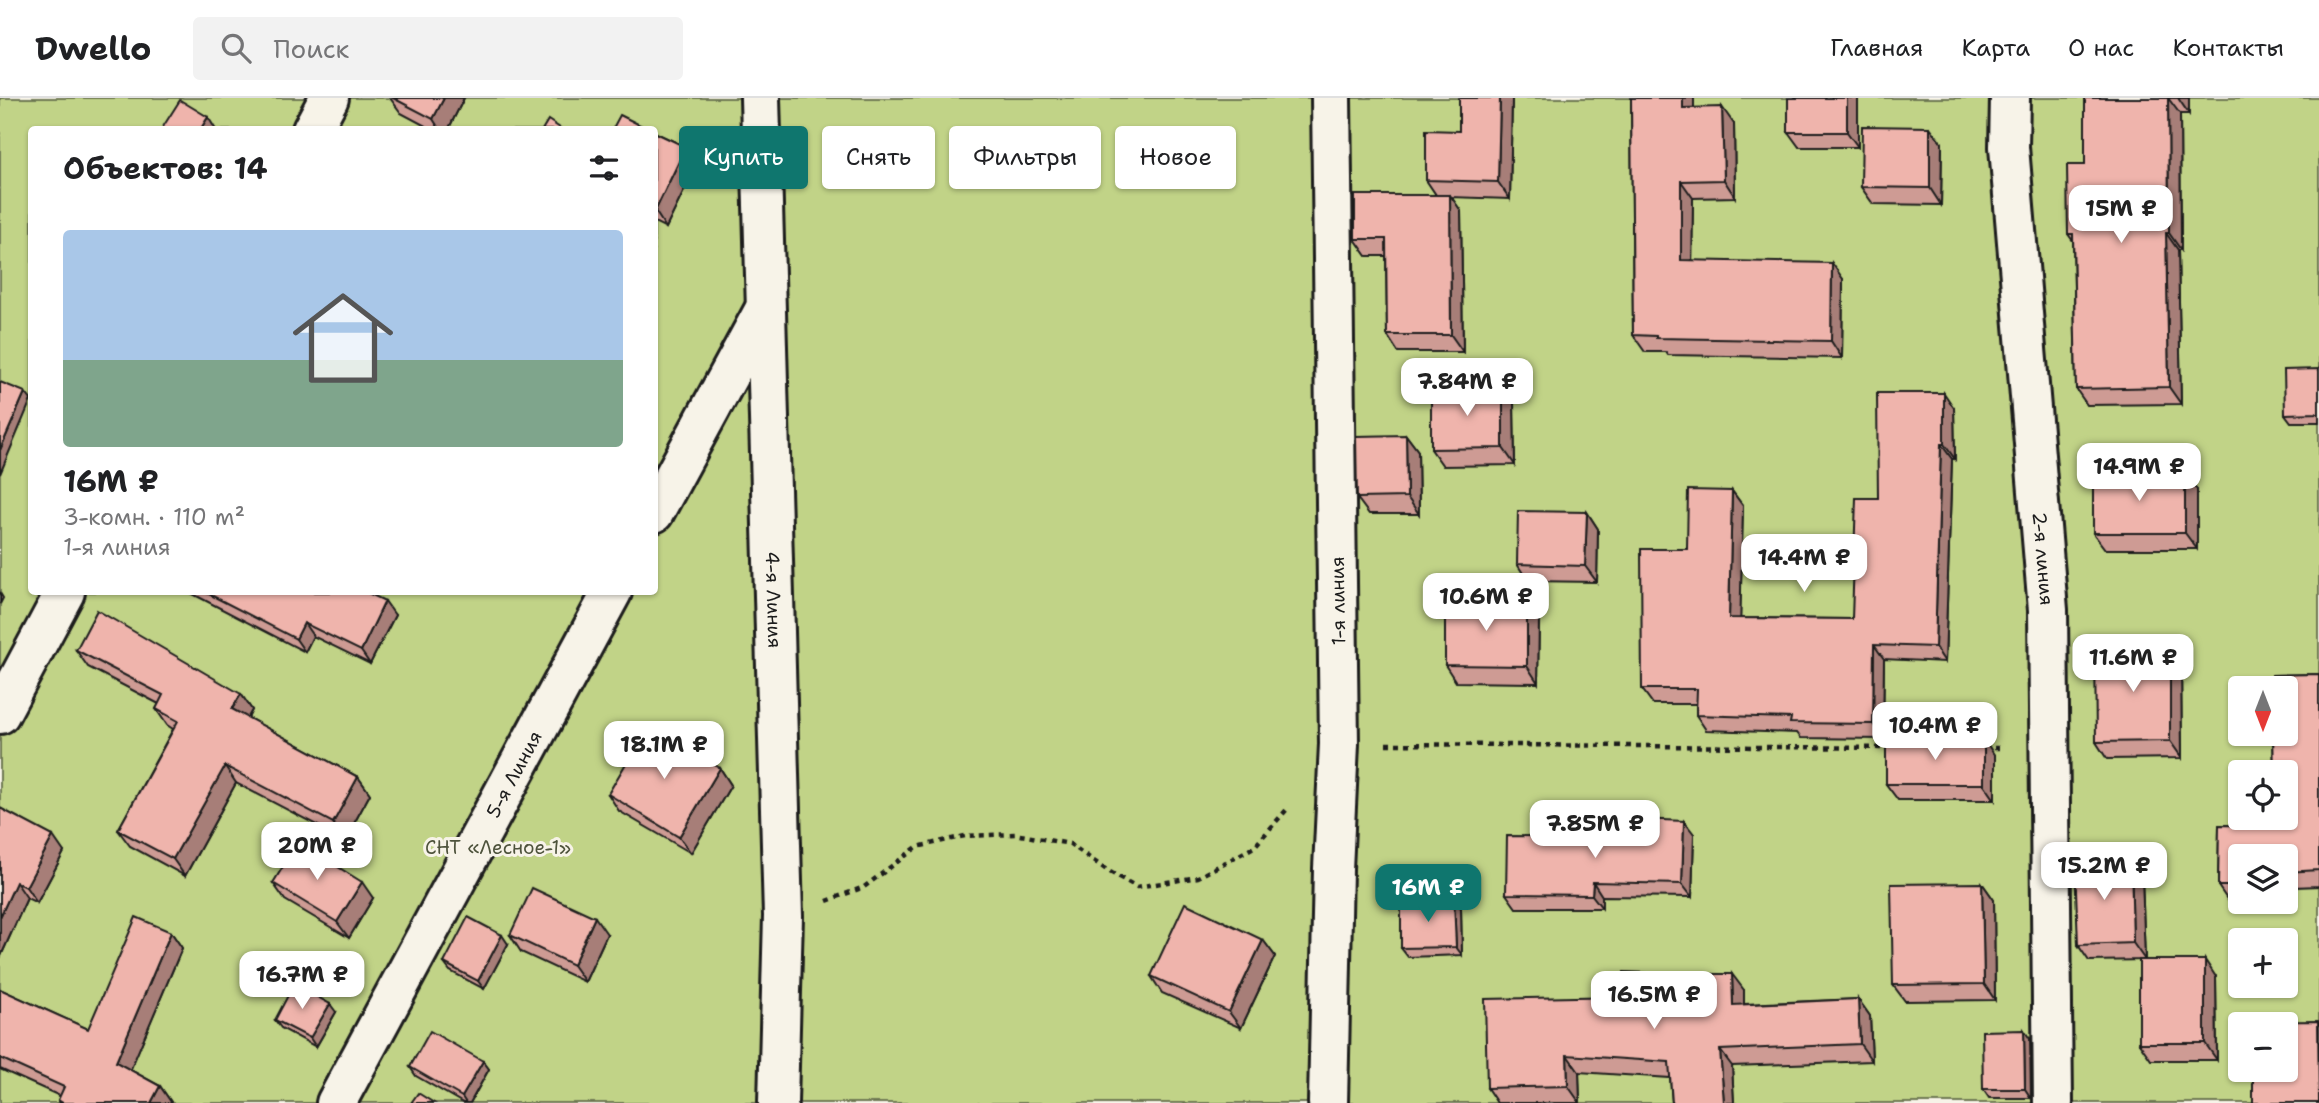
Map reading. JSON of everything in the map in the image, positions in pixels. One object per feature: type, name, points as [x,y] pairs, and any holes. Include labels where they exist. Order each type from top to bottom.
[{"type":"street","points":[[314,126],[329,98]]},
{"type":"street","name":"4-я Линия","points":[[760,98],[783,916],[778,1103]]},
{"type":"street","name":"1-я линия","points":[[1328,1103],[1333,869],[1339,744],[1331,98]]},
{"type":"street","name":"2-я линия","points":[[2010,98],[2009,147],[2048,610],[2053,1103]]},
{"type":"street","points":[[658,506],[765,309]]},
{"type":"street","points":[[0,714],[63,595]]},
{"type":"street","name":"5-я Линия","points":[[336,1103],[610,595]]},
{"type":"path","points":[[1339,744],[1900,748]]},
{"type":"path","points":[[1981,748],[2049,748]]},
{"type":"path","points":[[783,916],[864,887],[917,847],[965,836],[1015,834],[1070,844],[1108,871],[1137,887],[1198,877],[1254,847],[1302,794],[1337,792]]},
{"type":"green space","name":"СНТ «Лесное-1»","points":[[0,98],[2319,98],[2319,1103],[0,1103]]},
{"type":"building","points":[[393,98],[444,98],[433,119]]},
{"type":"building","points":[[1459,98],[1500,98],[1498,182],[1426,180],[1426,130],[1459,131]]},
{"type":"building","points":[[1631,98],[1683,98],[1683,108],[1722,107],[1724,180],[1681,181],[1681,260],[1832,263],[1831,341],[1656,338],[1633,335]]},
{"type":"building","points":[[1788,98],[1847,98],[1847,132],[1788,132]]},
{"type":"building","points":[[2085,98],[2168,98],[2169,233],[2166,233],[2169,387],[2076,389],[2073,234],[2068,234],[2067,165],[2085,165]]},
{"type":"building","points":[[180,100],[208,117],[202,126],[164,126]]},
{"type":"building","points":[[620,115],[642,126],[614,126]]},
{"type":"building","points":[[548,120],[557,126],[544,126]]},
{"type":"building","points":[[1862,126],[1930,127],[1930,188],[1861,187]]},
{"type":"building","points":[[658,134],[679,144],[679,161],[658,205]]},
{"type":"building","points":[[1355,195],[1450,195],[1451,335],[1387,335],[1386,239],[1355,239]]},
{"type":"building","points":[[2319,369],[2319,413],[2285,414],[2284,370]]},
{"type":"building","points":[[0,382],[25,392],[0,450]]},
{"type":"building","points":[[1503,386],[1503,448],[1431,449],[1431,387]]},
{"type":"building","points":[[1877,393],[1944,393],[1935,647],[1874,645],[1873,724],[1790,723],[1791,718],[1696,715],[1697,689],[1642,689],[1641,549],[1687,549],[1688,490],[1732,491],[1729,618],[1852,619],[1856,498],[1878,498]]},
{"type":"building","points":[[1406,435],[1407,497],[1357,498],[1356,436]]},
{"type":"building","points":[[2093,473],[2185,473],[2185,533],[2093,533]]},
{"type":"building","points":[[1518,511],[1587,512],[1585,566],[1517,564]]},
{"type":"building","points":[[211,595],[372,595],[385,601],[361,651],[304,623],[296,639]]},
{"type":"building","points":[[1445,600],[1527,601],[1527,666],[1445,665]]},
{"type":"building","points":[[97,610],[241,694],[232,709],[358,777],[333,823],[225,766],[173,859],[118,830],[178,721],[156,709],[163,695],[76,650]]},
{"type":"building","points":[[2095,647],[2170,647],[2170,741],[2096,742]]},
{"type":"building","points":[[2319,674],[2319,870],[2298,871],[2298,844],[2228,844],[2228,886],[2218,886],[2219,825],[2228,825],[2228,830],[2298,830],[2298,760],[2274,760],[2273,746],[2298,746],[2298,676],[2272,675]]},
{"type":"building","points":[[648,726],[720,768],[679,837],[608,794]]},
{"type":"building","points":[[1886,739],[1984,739],[1984,784],[1886,784]]},
{"type":"building","points":[[0,808],[53,836],[26,887],[16,882],[0,917]]},
{"type":"building","points":[[1639,819],[1684,821],[1682,884],[1593,882],[1592,895],[1506,894],[1507,836],[1638,837]]},
{"type":"building","points":[[298,842],[362,882],[337,922],[273,883]]},
{"type":"building","points":[[2131,860],[2133,943],[2078,945],[2075,862]]},
{"type":"building","points":[[1982,883],[1984,984],[1893,985],[1891,884]]},
{"type":"building","points":[[532,888],[595,917],[573,965],[510,935]]},
{"type":"building","points":[[1454,900],[1456,947],[1401,948],[1401,901]]},
{"type":"building","points":[[1185,903],[1263,940],[1229,1012],[1151,976]]},
{"type":"building","points":[[136,917],[171,932],[116,1062],[160,1086],[151,1103],[63,1103],[58,1100],[64,1087],[0,1058],[0,989],[88,1029]]},
{"type":"building","points":[[468,917],[502,935],[478,981],[444,963]]},
{"type":"building","points":[[2139,960],[2205,960],[2205,1043],[2139,1043]]},
{"type":"building","points":[[1624,972],[1732,974],[1733,1005],[1858,999],[1860,1044],[1720,1050],[1724,1103],[1672,1103],[1669,1062],[1567,1055],[1568,1086],[1487,1088],[1485,999],[1622,996]]},
{"type":"building","points":[[294,984],[330,1004],[310,1038],[275,1020]]},
{"type":"building","points":[[2298,1021],[2318,1021],[2319,1103],[2253,1103],[2253,1082],[2298,1082]]},
{"type":"building","points":[[2024,1030],[2025,1089],[1983,1089],[1982,1031]]},
{"type":"building","points":[[430,1031],[483,1061],[462,1097],[410,1067]]},
{"type":"building","points":[[418,1093],[434,1103],[411,1103]]}]
